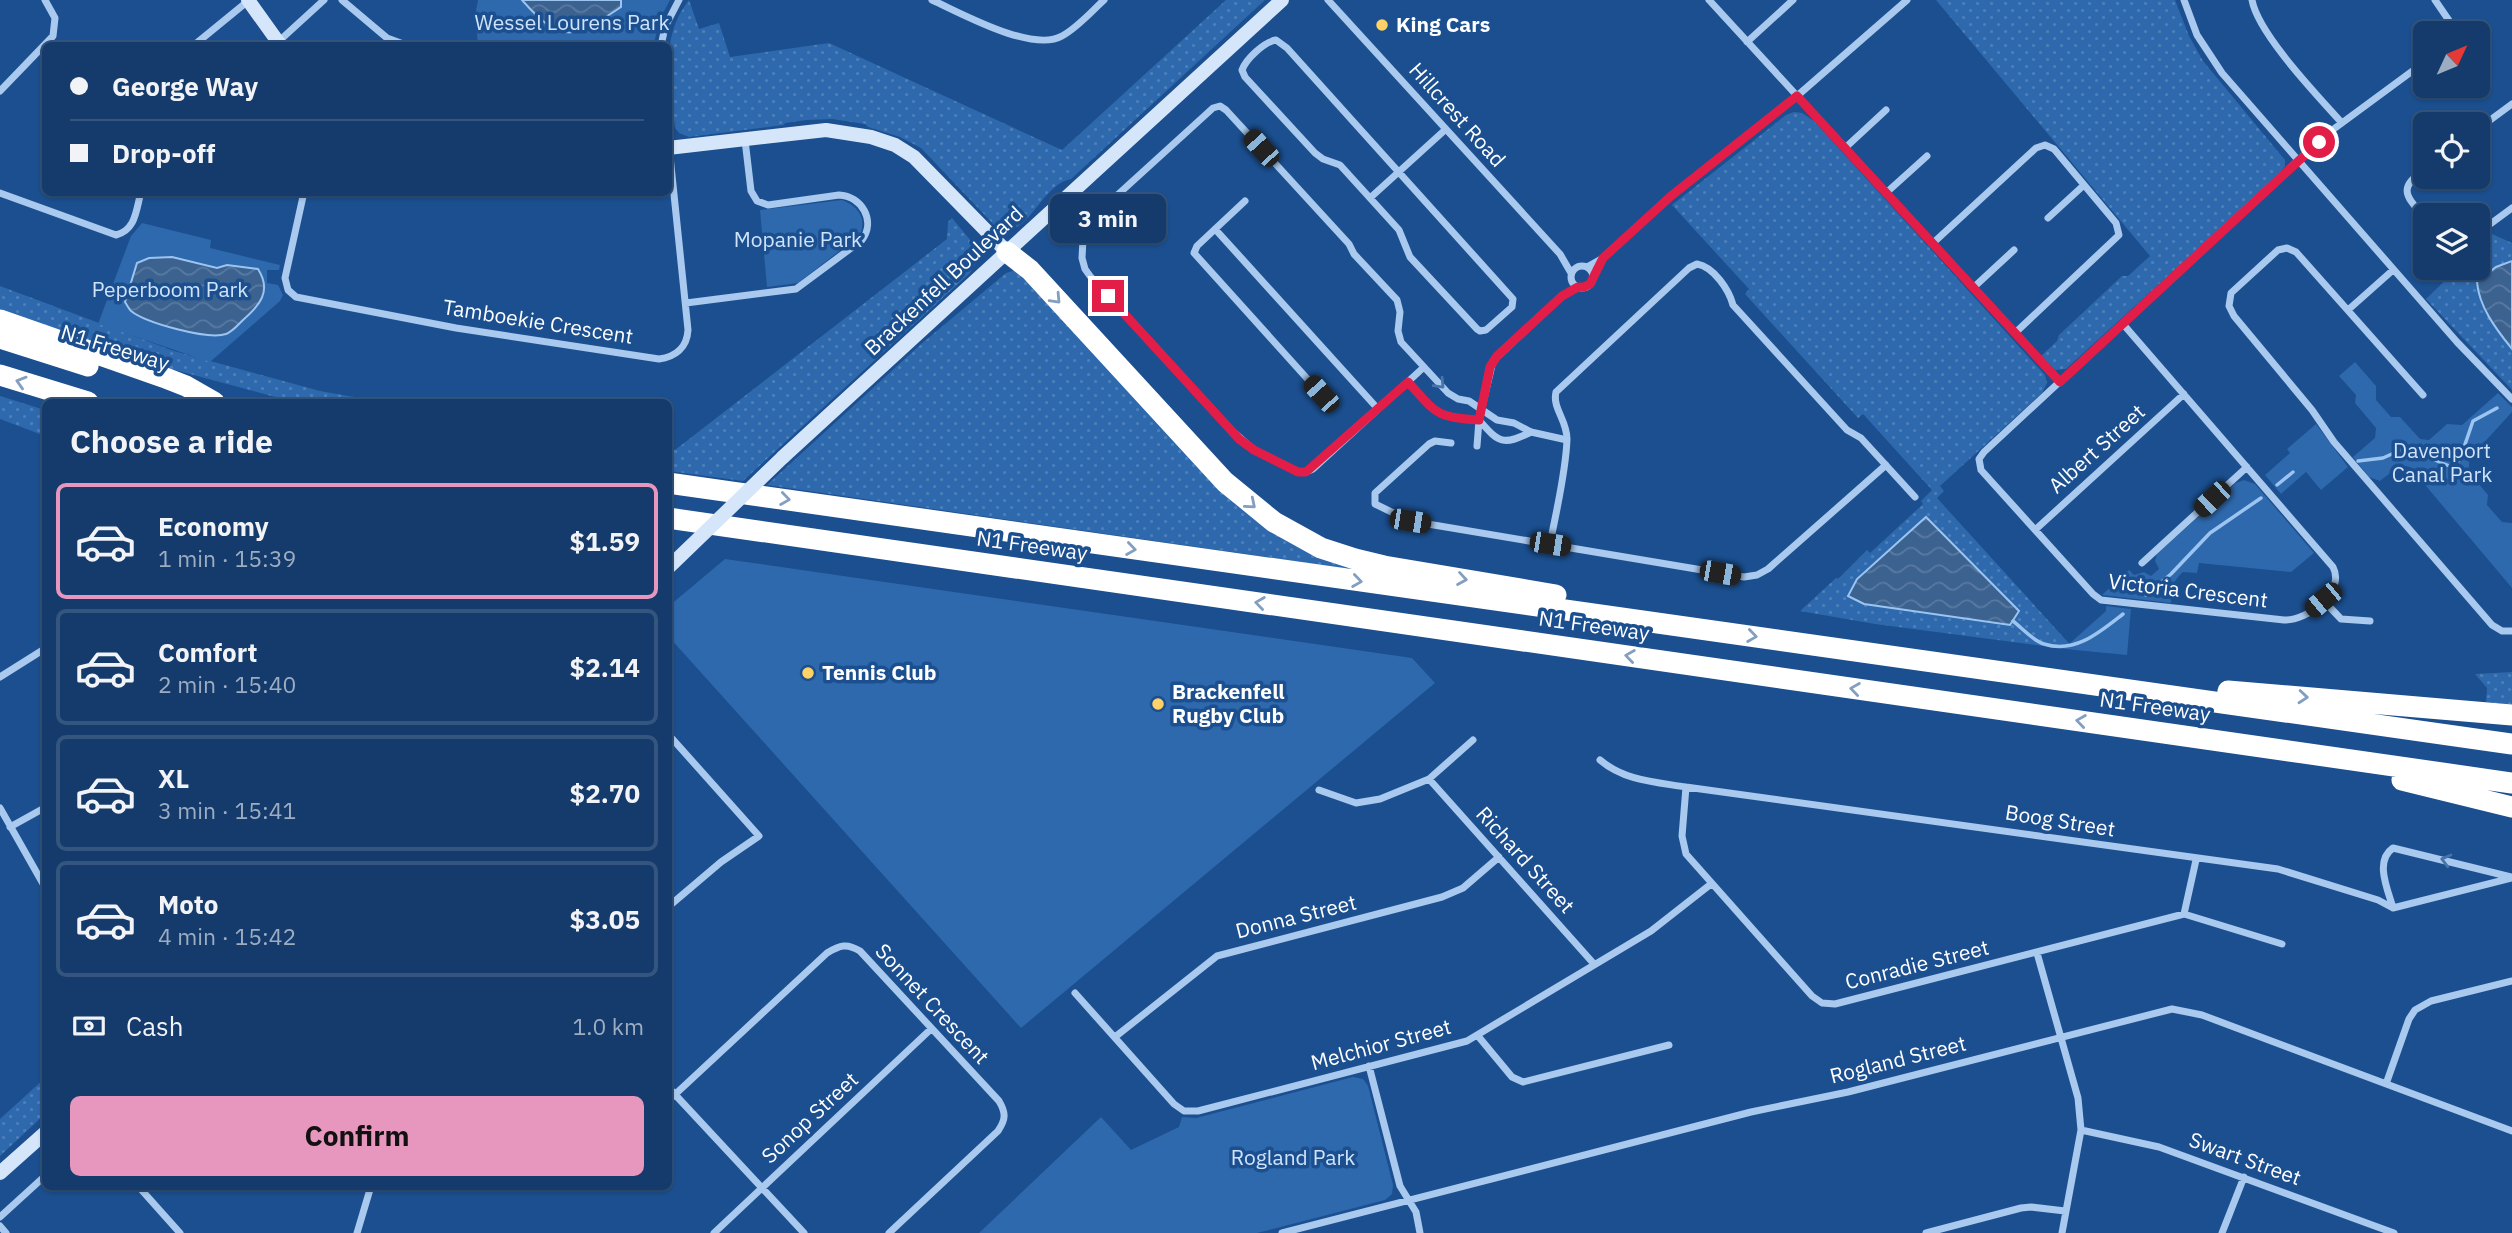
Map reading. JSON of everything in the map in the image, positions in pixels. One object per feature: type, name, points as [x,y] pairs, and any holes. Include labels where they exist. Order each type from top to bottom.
[{"type":"highway","points":[[1007,252],[1030,270],[1225,482],[1253,506],[1297,536],[1321,548],[1384,566],[1703,620],[1724,632]]},
{"type":"highway","points":[[0,320],[163,377],[210,399]]},
{"type":"highway","name":"N1 Freeway","points":[[0,338],[116,375],[204,399]]},
{"type":"highway","points":[[0,375],[78,399]]},
{"type":"highway","name":"N1 Freeway","points":[[672,484],[2512,744]]},
{"type":"highway","name":"N1 Freeway","points":[[679,520],[2512,783]]},
{"type":"highway","points":[[2064,681],[2512,715]]},
{"type":"highway","points":[[2128,728],[2379,776],[2512,807]]},
{"type":"street","points":[[46,0],[55,18],[56,30],[47,42]]},
{"type":"street","points":[[198,42],[248,0],[279,42]]},
{"type":"street","points":[[282,42],[324,0]]},
{"type":"street","points":[[342,0],[387,38],[398,42]]},
{"type":"street","points":[[662,42],[668,20],[679,0]]},
{"type":"street","points":[[932,0],[996,30],[1026,38],[1049,40],[1066,34],[1104,0]]},
{"type":"street","name":"Brackenfell Boulevard","points":[[672,564],[783,457],[1282,0]]},
{"type":"street","name":"Hillcrest Road","points":[[1328,0],[1560,254],[1571,277]]},
{"type":"street","points":[[1709,0],[2060,382],[2342,123],[2413,71]]},
{"type":"street","points":[[1747,42],[1793,0]]},
{"type":"street","points":[[2184,0],[2197,35],[2209,57],[2393,270],[2512,399]]},
{"type":"street","points":[[2252,0],[2254,9],[2279,50],[2342,123]]},
{"type":"street","points":[[2435,0],[2449,21]]},
{"type":"street","points":[[1562,296],[1575,268],[1603,258],[1671,196],[1797,96],[1903,1]]},
{"type":"street","points":[[1269,41],[1280,41],[1399,172],[1513,299],[1512,307],[1486,330],[1480,331],[1410,257],[1399,230],[1337,163],[1323,159],[1315,153],[1245,77],[1242,67],[1269,41]]},
{"type":"street","points":[[0,91],[42,47]]},
{"type":"street","points":[[2490,120],[2512,104]]},
{"type":"street","points":[[1424,367],[1308,472],[1298,472],[1254,450],[1232,431],[1090,276],[1082,258],[1083,239],[1113,199],[1213,108],[1220,106],[1305,196],[1394,297],[1399,308],[1400,338],[1451,396],[1469,401],[1497,420],[1514,423],[1531,432],[1567,440]]},
{"type":"street","points":[[1845,148],[1886,110]]},
{"type":"street","points":[[1370,198],[1446,129]]},
{"type":"street","points":[[672,147],[826,130],[872,137],[895,145],[914,157],[1007,252]]},
{"type":"street","points":[[686,303],[796,289],[866,234],[868,228],[865,212],[856,200],[849,196],[768,205],[757,201],[751,191],[745,139]]},
{"type":"street","points":[[1932,244],[2039,146],[2052,147],[2118,226],[2117,239],[2015,334]]},
{"type":"street","points":[[1886,193],[1927,156]]},
{"type":"street","name":"Tamboekie Crescent","points":[[303,196],[285,278],[288,290],[296,297],[456,328],[659,359],[673,355],[686,342],[688,331],[672,175]]},
{"type":"street","points":[[2413,178],[2409,181],[2406,193],[2413,204]]},
{"type":"street","points":[[2048,218],[2084,185]]},
{"type":"street","points":[[0,192],[116,235],[126,232],[133,224],[140,196]]},
{"type":"street","points":[[1245,201],[1195,248],[1195,256],[1321,394]]},
{"type":"street","points":[[2490,224],[2512,208]]},
{"type":"street","points":[[1215,229],[1378,409]]},
{"type":"street","points":[[2423,395],[2300,255],[2287,248],[2274,253],[2234,289],[2229,300],[2234,316],[2398,518],[2492,625],[2501,631],[2512,631]]},
{"type":"street","points":[[1973,288],[2014,250]]},
{"type":"street","name":"Hillcrest Road","points":[[1560,254],[1584,267]]},
{"type":"street","points":[[1477,446],[1479,420],[1493,361],[1562,296],[1578,287],[1587,286],[1603,258]]},
{"type":"street","points":[[1550,544],[1567,440],[1566,424],[1554,400],[1558,388],[1689,268],[1701,264],[1730,292],[1733,305],[1847,430],[1861,438],[1915,496]]},
{"type":"street","points":[[1584,267],[1591,272],[1592,278]]},
{"type":"street","points":[[2348,310],[2393,270]]},
{"type":"street","points":[[1571,277],[1578,287]]},
{"type":"street","points":[[2123,324],[2333,567],[2336,584],[2332,593],[2323,600],[2338,617],[2370,621]]},
{"type":"street","points":[[1408,382],[1437,413],[1448,417],[1479,420],[1495,438],[1511,442],[1531,432]]},
{"type":"street","name":"Victoria Crescent","points":[[2060,382],[1984,452],[1979,463],[1981,470],[2092,594],[2104,601],[2291,620],[2304,616],[2323,600]]},
{"type":"street","name":"Albert Street","points":[[2035,530],[2184,394]]},
{"type":"street","points":[[1451,443],[1434,441],[1429,444],[1375,493],[1376,504],[1410,521],[1751,577],[1768,569],[1886,465]]},
{"type":"street","points":[[2142,562],[2247,467]]},
{"type":"street","points":[[0,677],[42,651]]},
{"type":"street","points":[[672,738],[759,836],[721,862],[672,904]]},
{"type":"street","points":[[1319,790],[1356,803],[1368,803],[1429,779],[1472,740]]},
{"type":"street","name":"Boog Street","points":[[1600,760],[1613,771],[1627,776],[1686,787],[2291,872],[2378,900],[2393,908]]},
{"type":"street","name":"Richard Street","points":[[1429,779],[1594,964]]},
{"type":"street","name":"Conradie Street","points":[[1686,787],[1683,848],[1711,884],[1812,996],[1828,1004],[2184,914]]},
{"type":"street","points":[[0,808],[42,882]]},
{"type":"street","points":[[10,827],[42,809]]},
{"type":"street","points":[[2393,848],[2512,878],[2393,908],[2382,868],[2385,856],[2393,848]]},
{"type":"street","name":"Donna Street","points":[[1115,1037],[1217,956],[1442,897],[1463,888],[1499,857]]},
{"type":"street","points":[[2196,860],[2184,914],[2282,944]]},
{"type":"street","name":"Melchior Street","points":[[1115,1037],[1174,1104],[1184,1111],[1198,1111],[1450,1046],[1478,1036],[1651,931],[1711,884]]},
{"type":"street","name":"Sonnet Crescent","points":[[672,1098],[827,953],[844,945],[860,951],[999,1101],[1005,1117],[998,1131],[889,1233]]},
{"type":"street","points":[[2037,953],[2078,1098],[2081,1130],[2062,1233]]},
{"type":"street","points":[[2386,1084],[2409,1019],[2415,1010],[2431,1001],[2512,981]]},
{"type":"street","points":[[1075,993],[1115,1037]]},
{"type":"street","name":"Rogland Street","points":[[1282,1233],[1751,1112],[1861,1089],[2160,1011],[2183,1010],[2202,1015],[2512,1131]]},
{"type":"street","name":"Sonop Street","points":[[714,1233],[931,1029]]},
{"type":"street","points":[[1478,1036],[1512,1077],[1523,1082],[1669,1045]]},
{"type":"street","points":[[1369,1066],[1401,1186],[1416,1212],[1420,1233]]},
{"type":"street","points":[[672,1092],[804,1233]]},
{"type":"street","name":"Swart Street","points":[[2081,1130],[2159,1147],[2394,1233]]},
{"type":"street","points":[[0,1173],[42,1136]]},
{"type":"street","points":[[2222,1233],[2244,1177]]},
{"type":"street","points":[[0,1217],[42,1179]]},
{"type":"street","points":[[142,1190],[180,1233]]},
{"type":"street","points":[[358,1233],[371,1190]]},
{"type":"street","points":[[1926,1233],[2021,1208],[2065,1211]]},
{"type":"street","points":[[0,1226],[6,1233]]},
{"type":"green space","name":"Wessel Lourens Park","points":[[478,0],[670,0],[659,21],[654,42],[478,42],[475,16]]},
{"type":"green space","points":[[689,0],[699,29],[719,23],[730,57],[829,43],[1062,150],[1226,0],[1265,0],[1071,179],[1050,191],[1025,221],[1016,228],[1007,230],[996,227],[921,148],[865,124],[832,119],[807,120],[689,137],[679,133],[675,127],[672,107],[671,42],[680,15]]},
{"type":"green space","points":[[1936,0],[2175,0],[2189,36],[2203,61],[2285,160],[2285,166],[2278,175],[2066,369],[2055,370],[2041,356],[2057,341],[2059,335],[2122,276],[2128,276],[2150,256]]},
{"type":"green space","points":[[1802,113],[1814,121],[2045,375],[2047,383],[2042,393],[1940,486],[1944,491],[1937,498],[2075,650],[1875,624],[1800,611],[1867,550],[1870,553],[1923,504],[1921,501],[1932,490],[1863,414],[1858,418],[1745,294],[1749,289],[1672,205],[1786,115]]},
{"type":"green space","name":"Mopanie Park","points":[[842,200],[860,213],[860,235],[798,283],[767,287],[760,210]]},
{"type":"green space","points":[[952,218],[977,248],[976,263],[970,273],[743,481],[672,471],[672,450],[675,450],[947,239],[948,222]]},
{"type":"green space","name":"Peperboom Park","points":[[142,223],[211,240],[210,248],[280,265],[279,270],[267,270],[267,283],[278,285],[283,295],[280,301],[210,362],[98,324],[131,236]]},
{"type":"green space","points":[[2492,234],[2512,243],[2512,390],[2426,299],[2446,280],[2490,280]]},
{"type":"green space","points":[[1015,270],[1221,485],[1370,572],[767,485],[920,345],[1006,273]]},
{"type":"green space","points":[[0,286],[174,351],[320,391],[365,399],[283,399],[149,363],[0,312]]},
{"type":"green space","name":"Davenport Canal Park","points":[[2355,362],[2376,386],[2376,400],[2391,417],[2400,417],[2420,439],[2429,440],[2447,424],[2462,425],[2498,393],[2512,407],[2512,412],[2469,459],[2469,472],[2488,495],[2487,505],[2502,522],[2512,523],[2512,588],[2410,467],[2400,465],[2380,481],[2369,477],[2353,457],[2375,438],[2376,428],[2355,403],[2356,395],[2339,376]]},
{"type":"green space","points":[[0,396],[42,409],[42,435],[0,419]]},
{"type":"green space","points":[[2316,424],[2348,467],[2321,490],[2306,472],[2281,494],[2265,475],[2290,453],[2287,449]]},
{"type":"green space","points":[[2244,480],[2255,484],[2314,553],[2291,572],[2199,563],[2197,573],[2183,572],[2177,579],[2172,589],[2171,603],[2102,595],[2129,570],[2134,575],[2144,572],[2151,576],[2159,569],[2155,561],[2157,554],[2236,483]]},
{"type":"green space","points":[[725,559],[1412,658],[1435,683],[1021,1028],[672,640],[672,603]]},
{"type":"green space","points":[[2106,606],[2131,609],[2127,655],[2075,650],[2069,644],[2106,611]]},
{"type":"green space","points":[[2512,672],[2512,705],[2486,702],[2487,688],[2475,674]]},
{"type":"green space","name":"Rogland Park","points":[[1353,1077],[1363,1079],[1368,1086],[1393,1185],[1392,1194],[1385,1200],[1257,1233],[979,1233],[1101,1117],[1131,1150],[1179,1127],[1182,1117],[1196,1118]]},
{"type":"green space","points":[[42,1081],[42,1117],[0,1156],[0,1119]]},
{"type":"water","points":[[522,0],[621,0],[621,7],[591,26],[568,32],[548,25]]},
{"type":"water","points":[[172,257],[217,268],[227,265],[258,269],[264,284],[262,297],[233,330],[217,335],[177,329],[150,321],[131,311],[125,302],[137,263],[149,258]]},
{"type":"water","points":[[2512,261],[2512,349],[2494,326],[2478,291],[2477,282],[2490,280],[2490,272]]},
{"type":"water","points":[[1926,517],[2019,611],[2010,625],[1864,604],[1848,596],[1857,579]]},
{"type":"waterway","points":[[2358,461],[2383,458],[2405,448],[2452,467],[2460,459],[2473,421],[2497,408]]},
{"type":"waterway","points":[[2277,485],[2293,472]]},
{"type":"waterway","points":[[2146,595],[2171,574],[2210,533],[2261,498]]},
{"type":"waterway","points":[[2013,621],[2040,642],[2066,646],[2086,639],[2123,614]]},
{"type":"place","name":"King Cars","points":[[1382,25]]},
{"type":"place","name":"Tennis Club","points":[[808,673]]},
{"type":"place","name":"Brackenfell Rugby Club","points":[[1158,704]]},
{"type":"route","points":[[1108,296],[1239,439],[1254,450],[1303,473],[1313,468],[1408,382],[1433,410],[1442,416],[1479,420],[1490,367],[1497,356],[1562,296],[1590,284],[1603,258],[1671,196],[1797,96],[2060,382],[2319,142]]}]
